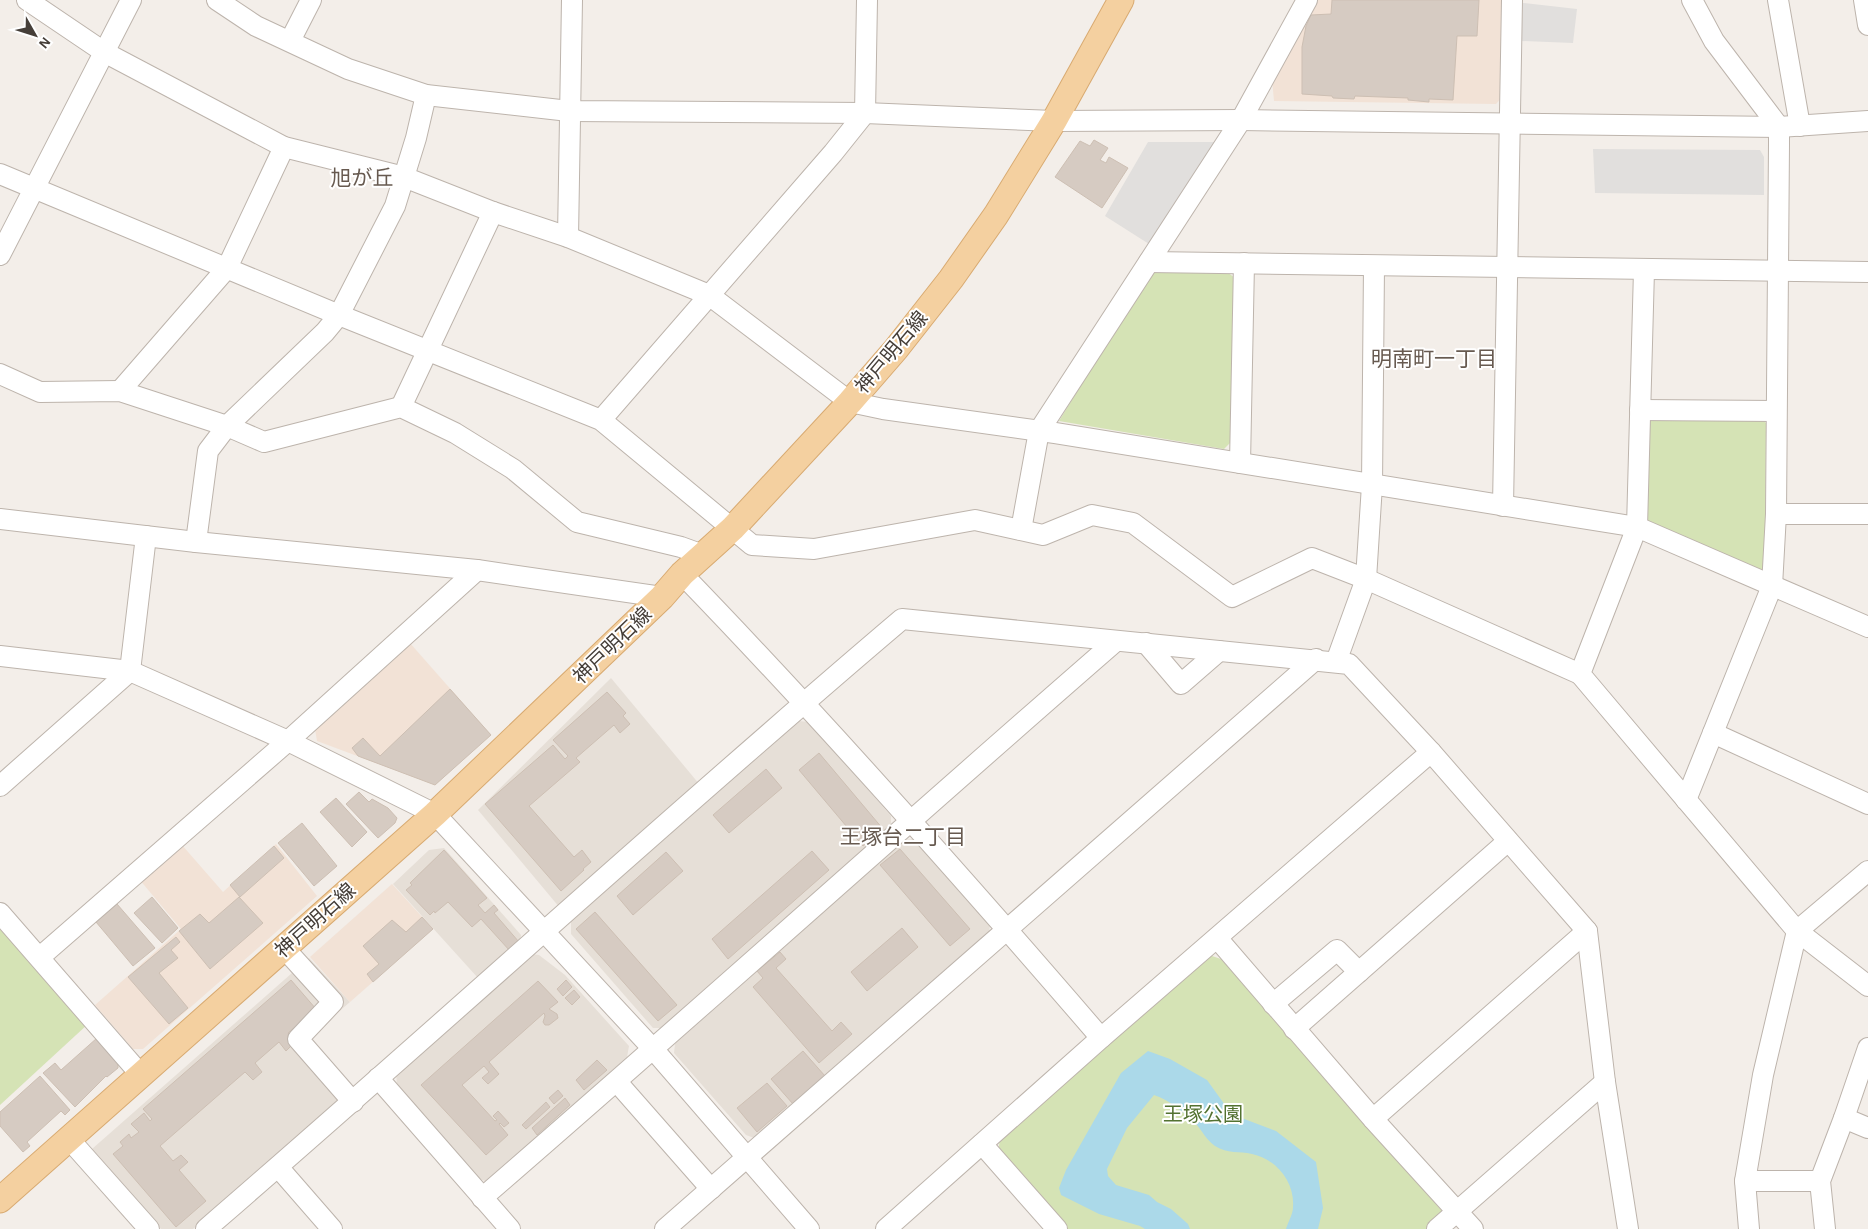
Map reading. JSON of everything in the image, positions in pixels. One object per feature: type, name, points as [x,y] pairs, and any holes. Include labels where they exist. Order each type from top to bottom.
[{"type":"main road","name":"神戸明石線","points":[[0,1200],[435,814],[662,597],[682,574],[733,528],[850,402],[896,349],[951,279],[996,215],[1054,121],[1121,0]]},
{"type":"street","points":[[27,0],[104,52],[284,147],[404,177],[493,212],[568,237],[709,295],[850,402],[884,409],[1039,431],[1372,486],[1637,527],[1868,627]]},
{"type":"street","points":[[0,255],[132,0]]},
{"type":"street","points":[[217,0],[256,26],[348,68],[426,95],[569,111],[865,113],[1054,121],[1241,120],[1779,127],[1868,121]]},
{"type":"street","points":[[290,41],[310,0]]},
{"type":"street","points":[[568,237],[572,0]]},
{"type":"street","points":[[601,420],[865,113],[867,0]]},
{"type":"street","points":[[1021,530],[1039,431],[1241,120],[1307,0]]},
{"type":"street","points":[[1503,506],[1509,268],[1512,0]]},
{"type":"street","points":[[1686,800],[1772,586],[1776,514],[1779,127],[1714,41],[1693,0]]},
{"type":"street","points":[[1778,0],[1800,126]]},
{"type":"street","points":[[1864,0],[1868,25]]},
{"type":"street","points":[[196,542],[208,451],[227,426],[325,332],[339,315],[395,206],[416,138],[426,95]]},
{"type":"street","points":[[120,391],[227,268],[284,147]]},
{"type":"street","points":[[0,174],[339,315],[601,420],[752,545],[814,549],[975,520],[1043,534],[1092,515],[1133,523],[1232,597],[1312,558],[1366,579],[1580,674],[1797,931],[1868,986]]},
{"type":"street","points":[[401,407],[493,212]]},
{"type":"street","points":[[1149,262],[1868,272]]},
{"type":"street","points":[[1240,463],[1244,263]]},
{"type":"street","points":[[666,1229],[1007,928],[1326,660],[1366,579],[1372,486],[1374,266]]},
{"type":"street","points":[[1580,674],[1637,527],[1644,270]]},
{"type":"street","points":[[0,374],[40,392],[120,391],[227,426],[264,442],[401,407],[455,433],[513,469],[577,522],[681,547],[702,555]]},
{"type":"street","points":[[1640,410],[1776,412]]},
{"type":"street","points":[[1776,514],[1868,514]]},
{"type":"street","points":[[0,519],[196,542],[477,570],[662,597]]},
{"type":"street","points":[[0,786],[130,671],[146,536]]},
{"type":"street","points":[[40,958],[288,740],[477,570]]},
{"type":"street","points":[[682,574],[804,702],[1007,928],[1101,1038]]},
{"type":"street","points":[[206,1229],[353,1102],[544,930],[804,702],[902,619],[1326,660],[1349,664],[1431,752],[1587,931],[1605,1082],[1628,1229]]},
{"type":"street","points":[[482,1198],[654,1050],[910,820],[1116,640]]},
{"type":"street","points":[[1146,643],[1181,684],[1218,651]]},
{"type":"street","points":[[0,656],[130,671],[288,740],[435,814],[654,1050],[810,1229]]},
{"type":"street","points":[[1713,733],[1868,804]]},
{"type":"street","points":[[886,1229],[1101,1038],[1431,752]]},
{"type":"street","points":[[1294,1028],[1508,841]]},
{"type":"street","points":[[1749,1229],[1745,1181],[1763,1074],[1797,931],[1868,871]]},
{"type":"street","points":[[0,913],[141,1074]]},
{"type":"street","points":[[1373,1119],[1587,931]]},
{"type":"street","points":[[1217,938],[1373,1119],[1473,1229]]},
{"type":"street","points":[[284,948],[333,1002],[298,1038],[353,1102]]},
{"type":"street","points":[[1273,1004],[1337,950],[1359,972]]},
{"type":"street","points":[[1825,1229],[1820,1181],[1868,1048]]},
{"type":"street","points":[[378,1078],[510,1229]]},
{"type":"street","points":[[617,1082],[711,1189]]},
{"type":"street","points":[[1437,1229],[1605,1082]]},
{"type":"street","points":[[1844,1118],[1868,1128]]},
{"type":"street","points":[[68,1139],[149,1229]]},
{"type":"street","points":[[982,1144],[1057,1229]]},
{"type":"street","points":[[278,1167],[332,1229]]},
{"type":"street","points":[[1745,1181],[1820,1181]]},
{"type":"shaded area","points":[[1315,0],[1504,0],[1503,96],[1496,104],[1274,101],[1272,79]]},
{"type":"shaded area","points":[[1523,3],[1577,9],[1573,43],[1521,41]]},
{"type":"shaded area","points":[[1148,142],[1216,142],[1149,244],[1105,216]]},
{"type":"shaded area","points":[[1593,149],[1760,150],[1764,157],[1764,195],[1595,193]]},
{"type":"shaded area","points":[[409,642],[491,735],[435,785],[317,741],[315,729]]},
{"type":"shaded area","points":[[611,678],[700,785],[560,908],[478,810]]},
{"type":"shaded area","points":[[799,721],[809,722],[891,816],[891,826],[662,1028],[653,1028],[571,934],[571,918]]},
{"type":"shaded area","points":[[916,839],[990,924],[989,935],[757,1139],[746,1135],[674,1053],[675,1044],[905,840]]},
{"type":"shaded area","points":[[276,844],[317,896],[143,1049],[133,1049],[95,1005],[181,929],[139,879],[182,845],[223,892]]},
{"type":"shaded area","points":[[444,848],[521,935],[520,942],[478,978],[393,884],[429,850]]},
{"type":"shaded area","points":[[392,884],[433,929],[350,1002],[310,957]]},
{"type":"shaded area","points":[[532,954],[539,955],[565,975],[629,1046],[627,1057],[487,1182],[480,1179],[397,1086],[396,1072]]},
{"type":"shaded area","points":[[309,958],[350,1002],[307,1039],[351,1091],[193,1229],[161,1229],[92,1149]]},
{"type":"green space","points":[[1161,269],[1227,272],[1235,278],[1231,442],[1224,449],[1059,421],[1149,274]]},
{"type":"green space","points":[[1759,416],[1766,423],[1765,568],[1761,572],[1651,525],[1645,514],[1648,420]]},
{"type":"green space","points":[[0,925],[88,1024],[0,1105]]},
{"type":"green space","name":"王塚公園","points":[[1209,955],[1224,960],[1442,1211],[1439,1222],[1431,1229],[1064,1229],[998,1154],[1000,1138]]},
{"type":"water","points":[[1148,1051],[1170,1059],[1207,1080],[1225,1105],[1239,1117],[1276,1131],[1316,1162],[1323,1208],[1318,1229],[1286,1229],[1293,1207],[1291,1189],[1283,1173],[1269,1161],[1247,1153],[1224,1150],[1215,1146],[1195,1123],[1181,1111],[1171,1103],[1154,1095],[1127,1128],[1107,1169],[1108,1176],[1116,1185],[1149,1195],[1157,1202],[1171,1209],[1188,1224],[1190,1229],[1145,1229],[1099,1214],[1061,1195],[1059,1188],[1066,1170],[1121,1073]]},
{"type":"building","points":[[1332,0],[1479,0],[1477,36],[1457,36],[1453,100],[1429,99],[1429,102],[1408,100],[1408,98],[1355,96],[1354,99],[1302,94],[1302,47],[1306,26],[1311,15],[1331,14]]},
{"type":"building","points":[[1094,140],[1108,148],[1100,160],[1106,163],[1109,157],[1128,168],[1102,208],[1055,177],[1080,141],[1090,146]]},
{"type":"building","points":[[450,689],[491,735],[435,785],[358,756],[352,748],[363,738],[380,756]]},
{"type":"building","points":[[607,692],[626,713],[623,716],[630,724],[620,733],[614,725],[576,758],[580,762],[529,806],[574,857],[582,850],[591,862],[561,891],[485,804],[553,745],[565,759],[568,756],[553,740]]},
{"type":"building","points":[[819,753],[883,829],[863,846],[799,770]]},
{"type":"building","points":[[766,769],[782,788],[729,833],[713,815]]},
{"type":"building","points":[[359,792],[369,802],[372,799],[388,808],[397,818],[395,823],[378,838],[346,804]]},
{"type":"building","points":[[336,798],[367,832],[352,847],[320,812]]},
{"type":"building","points":[[302,823],[337,866],[314,886],[278,843]]},
{"type":"building","points":[[274,846],[284,858],[240,897],[230,885]]},
{"type":"building","points":[[900,849],[970,929],[950,946],[880,865]]},
{"type":"building","points":[[444,850],[487,898],[478,905],[485,913],[494,905],[498,910],[494,913],[519,942],[510,951],[481,919],[472,927],[448,902],[430,915],[406,890],[412,885],[410,883]]},
{"type":"building","points":[[812,851],[829,870],[728,959],[712,939]]},
{"type":"building","points":[[666,852],[683,871],[633,915],[617,896]]},
{"type":"building","points":[[152,897],[178,928],[162,943],[134,913]]},
{"type":"building","points":[[239,897],[263,923],[210,969],[179,931],[200,914],[209,923]]},
{"type":"building","points":[[117,904],[155,948],[133,966],[96,922]]},
{"type":"building","points":[[595,912],[677,1005],[658,1021],[576,929]]},
{"type":"building","points":[[422,917],[433,929],[373,982],[367,974],[379,964],[363,946],[392,920],[406,932]]},
{"type":"building","points":[[902,928],[918,947],[867,991],[851,972]]},
{"type":"building","points":[[176,937],[180,942],[171,950],[178,958],[159,973],[188,1008],[169,1024],[128,977]]},
{"type":"building","points":[[780,952],[786,959],[776,968],[832,1031],[841,1022],[852,1034],[819,1063],[753,987],[763,978],[757,971]]},
{"type":"building","points":[[291,980],[316,1009],[288,1033],[295,1042],[286,1051],[279,1042],[255,1063],[262,1072],[253,1080],[245,1072],[160,1146],[173,1161],[181,1155],[188,1162],[179,1170],[206,1201],[176,1227],[113,1154],[123,1146],[120,1142],[129,1134],[131,1138],[139,1132],[131,1124],[144,1113],[150,1121],[152,1119],[143,1109]]},
{"type":"building","points":[[566,980],[572,987],[563,996],[557,989]]},
{"type":"building","points":[[538,981],[558,1002],[549,1009],[557,1014],[558,1018],[549,1025],[545,1025],[543,1022],[544,1013],[489,1062],[499,1074],[488,1084],[482,1078],[489,1072],[484,1066],[462,1085],[495,1121],[497,1120],[493,1116],[498,1111],[509,1123],[504,1127],[499,1124],[508,1135],[486,1155],[421,1085]]},
{"type":"building","points":[[574,990],[580,997],[572,1005],[565,998]]},
{"type":"building","points":[[97,1038],[118,1061],[118,1068],[106,1076],[75,1107],[43,1073],[55,1063],[61,1070]]},
{"type":"building","points":[[803,1051],[825,1076],[793,1104],[771,1079]]},
{"type":"building","points":[[597,1060],[607,1070],[584,1090],[576,1080]]},
{"type":"building","points":[[40,1076],[70,1110],[65,1115],[61,1111],[27,1142],[30,1146],[23,1152],[0,1126],[0,1112]]},
{"type":"building","points":[[767,1083],[787,1106],[757,1132],[737,1108]]},
{"type":"building","points":[[558,1090],[563,1096],[554,1104],[549,1098]]},
{"type":"building","points":[[565,1098],[570,1105],[537,1135],[532,1128]]},
{"type":"building","points":[[546,1102],[550,1107],[526,1129],[522,1125]]},
{"type":"district","name":"旭が丘","points":[[362,178]]},
{"type":"district","name":"明南町一丁目","points":[[1434,359]]},
{"type":"district","name":"王塚台二丁目","points":[[903,837]]}]
